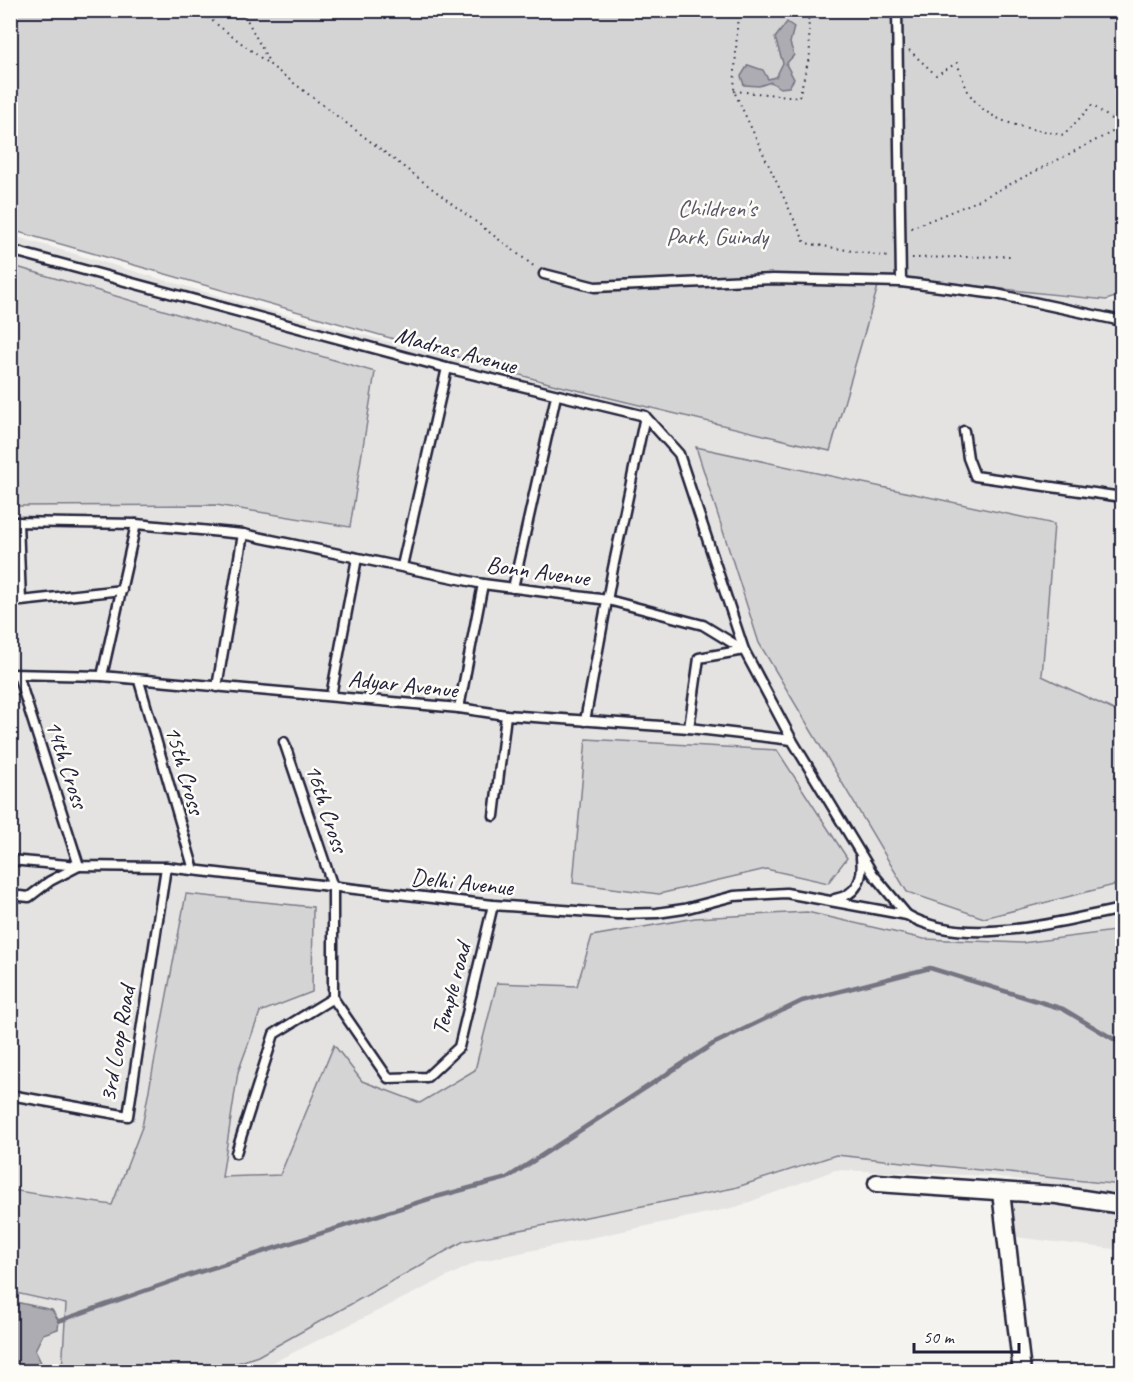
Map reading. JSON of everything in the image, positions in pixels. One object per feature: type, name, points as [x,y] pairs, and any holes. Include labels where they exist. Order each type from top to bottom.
[{"type":"street","points":[[877,1183],[1058,1196],[1122,1205]]},
{"type":"street","points":[[1001,1192],[1022,1371]]},
{"type":"lane","points":[[897,10],[901,282]]},
{"type":"lane","name":"Madras Avenue","points":[[10,250],[447,368],[645,416]]},
{"type":"lane","points":[[544,274],[595,287],[773,279],[901,282],[996,294],[1122,321]]},
{"type":"lane","points":[[402,567],[447,368]]},
{"type":"lane","points":[[513,588],[556,396]]},
{"type":"lane","points":[[585,721],[645,416]]},
{"type":"lane","points":[[645,416],[680,454],[744,650],[792,740],[873,874],[907,915]]},
{"type":"lane","points":[[964,431],[970,466],[975,476],[1122,497]]},
{"type":"lane","points":[[14,522],[21,601],[122,590]]},
{"type":"lane","name":"Bonn Avenue","points":[[14,522],[136,524],[243,534],[483,584],[608,600],[703,625],[744,650]]},
{"type":"lane","points":[[102,676],[136,524]]},
{"type":"lane","points":[[217,687],[243,534]]},
{"type":"lane","points":[[332,696],[357,558]]},
{"type":"lane","points":[[459,708],[483,584]]},
{"type":"lane","points":[[689,728],[699,658],[744,650]]},
{"type":"lane","name":"Adyar Avenue","points":[[14,674],[102,676],[459,708],[506,715],[689,728],[792,740]]},
{"type":"lane","name":"14th Cross","points":[[14,674],[79,866]]},
{"type":"lane","name":"15th Cross","points":[[139,681],[195,870]]},
{"type":"lane","points":[[494,816],[506,715]]},
{"type":"lane","name":"16th Cross","points":[[284,742],[333,887]]},
{"type":"lane","points":[[828,900],[845,896],[858,885],[862,870],[861,854]]},
{"type":"lane","name":"Delhi Avenue","points":[[10,860],[79,866],[166,867],[493,905],[618,914],[657,913],[684,909],[734,896],[786,893],[907,915],[921,923],[974,932],[1023,928],[1122,909]]},
{"type":"lane","points":[[10,895],[29,897],[50,881],[79,866]]},
{"type":"lane","name":"3rd Loop Road","points":[[10,1095],[128,1116],[166,867]]},
{"type":"lane","points":[[236,1153],[274,1034],[333,998],[333,887]]},
{"type":"lane","name":"Temple road","points":[[333,998],[388,1078],[427,1077],[459,1047],[493,905]]},
{"type":"path","points":[[198,10],[544,274]]},
{"type":"path","points":[[242,10],[269,63]]},
{"type":"path","points":[[738,10],[734,91],[804,243],[900,258],[1011,256]]},
{"type":"path","points":[[734,91],[799,97],[810,54],[808,10]]},
{"type":"path","points":[[897,41],[936,75],[957,63],[969,94],[987,112],[1007,124],[1064,135],[1092,105],[1122,127],[975,202],[900,233]]},
{"type":"shaded area","points":[[787,22],[794,27],[790,43],[794,55],[786,64],[794,79],[789,87],[780,88],[771,82],[759,86],[744,85],[741,76],[748,65],[763,70],[768,79],[776,77],[783,63],[775,38]]},
{"type":"shaded area","points":[[10,235],[260,308],[552,384],[830,451],[881,276],[1122,303],[1122,1195],[993,1176],[835,1170],[736,1207],[477,1262],[278,1360],[249,1371],[11,1371]]},
{"type":"shaded area","points":[[1001,1192],[1122,1212],[1122,1250],[1006,1236]]},
{"type":"shaded area","points":[[11,1301],[52,1310],[59,1321],[58,1329],[43,1334],[35,1350],[45,1371],[11,1371]]},
{"type":"green space","name":"Children's Park, Guindy","points":[[10,11],[1122,11],[1122,295],[1106,300],[881,276],[830,451],[552,384],[11,230]]},
{"type":"green space","points":[[10,265],[375,372],[350,527],[216,505],[11,506]]},
{"type":"green space","points":[[696,447],[1054,524],[1042,676],[1122,714],[1122,883],[984,918],[907,892],[759,643]]},
{"type":"green space","points":[[586,739],[777,750],[847,858],[828,883],[766,869],[659,894],[573,883]]},
{"type":"green space","points":[[186,894],[313,907],[312,992],[260,1012],[238,1072],[222,1177],[280,1175],[334,1045],[362,1081],[420,1103],[475,1070],[497,983],[577,986],[592,936],[695,918],[807,912],[924,939],[1022,943],[1122,930],[1122,1185],[836,1155],[734,1188],[464,1241],[258,1356],[214,1371],[62,1371],[66,1304],[11,1292],[11,1190],[112,1205],[142,1127]]},
{"type":"waterway","points":[[59,1321],[190,1275],[432,1198],[507,1178],[713,1044],[802,1001],[930,968],[1063,1009],[1122,1044]]}]
